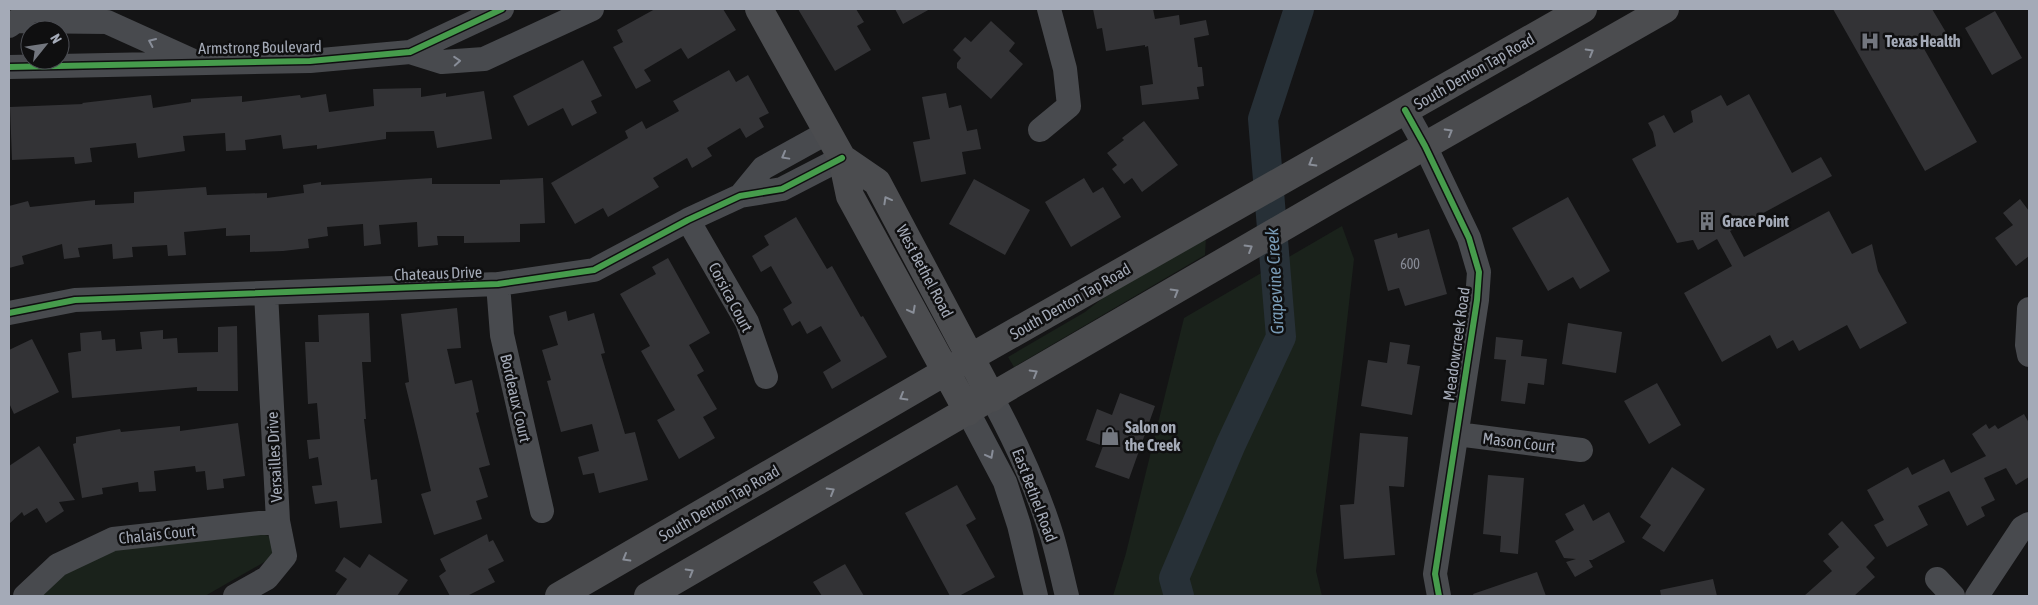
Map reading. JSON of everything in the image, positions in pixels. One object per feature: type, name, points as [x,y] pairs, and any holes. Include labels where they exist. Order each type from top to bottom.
[{"type":"main road","name":"West Bethel Road","points":[[759,9],[842,158],[850,196],[968,412]]},
{"type":"main road","name":"South Denton Tap Road","points":[[559,596],[586,590],[945,372],[1583,9]]},
{"type":"main road","points":[[648,596],[1362,182],[1666,9]]},
{"type":"main road","name":"West Bethel Road","points":[[842,158],[877,182],[992,398]]},
{"type":"street","name":"Armstrong Boulevard","points":[[9,67],[310,61],[410,52],[502,9]]},
{"type":"street","name":"Armstrong Boulevard","points":[[410,52],[442,62],[484,60],[592,9]]},
{"type":"street","points":[[1040,130],[1069,106],[1065,69],[1049,9]]},
{"type":"street","points":[[9,26],[16,21],[107,22],[197,62]]},
{"type":"street","name":"Meadowcreek Road","points":[[1405,110],[1425,146],[1469,238],[1479,272],[1477,300],[1435,574],[1439,596]]},
{"type":"street","name":"Chateaus Drive","points":[[740,196],[763,168],[828,132]]},
{"type":"street","name":"Chateaus Drive","points":[[9,313],[74,300],[498,284],[594,270],[688,220],[740,196],[782,190],[842,158]]},
{"type":"street","name":"Corsica Court","points":[[688,220],[747,322],[766,377]]},
{"type":"street","name":"Bordeaux Court","points":[[498,284],[502,334],[542,511]]},
{"type":"street","name":"Versailles Drive","points":[[235,596],[267,578],[285,556],[278,521],[266,293]]},
{"type":"street","points":[[2029,309],[2027,345],[2029,355]]},
{"type":"street","name":"East Bethel Road","points":[[992,398],[1024,460],[1037,493],[1053,537],[1067,596]]},
{"type":"street","name":"East Bethel Road","points":[[968,412],[1005,482],[1019,525],[1036,596]]},
{"type":"street","name":"Mason Court","points":[[1456,434],[1581,450]]},
{"type":"street","name":"Chalais Court","points":[[24,596],[58,565],[113,538],[278,521]]},
{"type":"street","points":[[1978,596],[2022,528],[2029,524]]},
{"type":"street","points":[[1937,579],[1953,596]]},
{"type":"shaded area","points":[[1342,226],[1354,259],[1316,571],[1322,596],[1113,596],[1126,553],[1184,318]]},
{"type":"shaded area","points":[[1206,237],[1205,255],[1014,367],[1008,357],[1085,312],[1108,294]]},
{"type":"shaded area","points":[[256,532],[271,537],[273,552],[268,560],[205,596],[34,596],[63,570],[123,543]]},
{"type":"building","points":[[655,9],[723,9],[736,30],[688,59],[681,48],[644,70],[651,81],[636,89],[613,47],[623,42],[617,30]]},
{"type":"building","points":[[798,9],[856,9],[864,22],[857,26],[871,50],[835,71]]},
{"type":"building","points":[[895,9],[930,9],[903,24]]},
{"type":"building","points":[[1093,9],[1153,9],[1155,19],[1179,15],[1180,25],[1206,20],[1209,35],[1194,38],[1198,67],[1202,67],[1204,86],[1197,87],[1199,99],[1142,105],[1140,86],[1153,84],[1148,46],[1106,51],[1102,28],[1097,29]]},
{"type":"building","points":[[1833,9],[1932,9],[1947,34],[1923,47],[1977,142],[1925,171]]},
{"type":"building","points":[[1995,11],[2022,58],[1992,75],[1965,28]]},
{"type":"building","points":[[991,21],[1015,43],[1009,51],[1023,64],[991,99],[957,68],[957,63],[961,58],[953,50],[965,37],[971,42]]},
{"type":"building","points":[[583,60],[602,96],[591,101],[597,113],[572,126],[563,108],[528,126],[513,96]]},
{"type":"building","points":[[729,70],[736,82],[748,75],[769,113],[759,118],[764,127],[746,138],[740,128],[707,148],[712,156],[692,168],[687,158],[653,178],[659,187],[608,217],[603,208],[575,224],[551,183],[628,138],[625,131],[642,121],[646,129],[679,111],[673,101]]},
{"type":"building","points":[[421,88],[421,97],[446,93],[446,97],[484,91],[492,139],[437,148],[434,131],[386,132],[386,139],[317,149],[317,145],[283,149],[281,135],[245,140],[246,150],[226,151],[225,133],[183,136],[185,151],[138,158],[136,143],[90,148],[92,162],[75,164],[74,157],[12,160],[10,107],[83,104],[151,95],[153,108],[191,102],[191,99],[242,96],[242,102],[300,95],[301,98],[326,94],[329,112],[374,106],[373,89]]},
{"type":"building","points":[[946,93],[949,108],[961,105],[967,131],[977,129],[981,149],[962,152],[966,174],[921,182],[913,142],[930,139],[922,97]]},
{"type":"building","name":"Grace Point","points":[[1749,94],[1792,173],[1821,157],[1832,176],[1730,231],[1744,257],[1829,211],[1852,254],[1872,244],[1878,271],[1907,323],[1860,349],[1847,325],[1799,351],[1793,340],[1777,349],[1770,335],[1722,362],[1684,293],[1732,266],[1717,239],[1698,250],[1693,240],[1677,243],[1632,159],[1656,146],[1653,132],[1648,123],[1664,115],[1674,133],[1693,122],[1691,111],[1721,95],[1727,106]]},
{"type":"building","points":[[1144,121],[1178,165],[1142,192],[1132,178],[1124,184],[1112,169],[1117,165],[1107,153],[1124,140],[1122,138]]},
{"type":"building","points":[[432,178],[432,184],[500,184],[500,180],[543,178],[545,223],[520,224],[520,242],[464,243],[464,236],[437,236],[438,245],[418,247],[417,222],[379,225],[381,244],[364,246],[363,224],[327,227],[328,236],[308,239],[309,248],[250,252],[250,235],[226,236],[226,228],[184,232],[186,255],[168,256],[167,245],[132,247],[133,257],[113,259],[112,244],[78,248],[80,257],[64,259],[62,244],[22,256],[24,264],[9,268],[9,206],[28,201],[30,207],[95,200],[95,205],[134,203],[134,192],[206,187],[207,195],[267,193],[267,198],[304,193],[303,185],[321,182],[321,185]]},
{"type":"building","points":[[1084,178],[1093,193],[1103,187],[1121,217],[1071,247],[1045,202]]},
{"type":"building","points":[[974,179],[1030,210],[1005,255],[949,224]]},
{"type":"building","points":[[1568,197],[1610,271],[1580,289],[1573,277],[1548,291],[1512,228]]},
{"type":"building","points":[[2020,199],[2029,211],[2029,256],[2016,266],[1995,238],[2013,225],[2003,213]]},
{"type":"building","points":[[796,217],[827,269],[832,266],[861,317],[863,316],[887,357],[832,389],[823,372],[841,361],[821,326],[807,334],[800,321],[792,326],[783,309],[792,303],[771,266],[761,272],[752,256],[769,245],[764,236]]},
{"type":"building","points":[[1429,229],[1447,294],[1405,306],[1399,288],[1388,291],[1374,240],[1397,233],[1398,238]]},
{"type":"building","points":[[668,258],[710,333],[689,345],[704,371],[697,375],[717,409],[703,417],[715,438],[679,459],[657,420],[675,410],[641,351],[650,346],[620,294],[656,274],[652,267]]},
{"type":"building","points":[[457,308],[461,348],[447,349],[455,384],[472,380],[479,412],[476,413],[490,465],[479,468],[488,497],[476,501],[482,519],[434,535],[421,494],[431,491],[405,383],[409,382],[401,314]]},
{"type":"building","points":[[566,311],[568,321],[594,313],[605,353],[601,354],[625,434],[635,432],[648,480],[599,493],[594,473],[583,475],[578,457],[599,451],[592,424],[561,432],[547,381],[551,380],[542,350],[558,345],[549,316]]},
{"type":"building","points":[[369,313],[371,362],[362,362],[366,419],[364,419],[371,480],[377,479],[382,523],[340,528],[337,501],[315,504],[312,486],[322,485],[318,457],[309,459],[307,440],[320,439],[317,403],[308,404],[305,342],[319,342],[318,315]]},
{"type":"building","points":[[1568,323],[1622,332],[1616,373],[1562,364]]},
{"type":"building","points":[[237,326],[238,391],[197,391],[197,387],[72,398],[68,353],[81,351],[80,333],[101,331],[102,340],[115,339],[116,351],[142,349],[140,332],[163,330],[163,339],[177,338],[178,353],[218,352],[218,327]]},
{"type":"building","points":[[1496,337],[1523,340],[1521,356],[1547,359],[1544,385],[1528,383],[1525,404],[1501,401],[1506,360],[1494,359]]},
{"type":"building","points":[[32,339],[59,392],[14,414],[9,403],[9,350]]},
{"type":"building","points":[[1390,342],[1410,345],[1407,364],[1420,366],[1412,415],[1361,406],[1368,360],[1387,363]]},
{"type":"building","points":[[1657,383],[1681,425],[1649,444],[1624,401]]},
{"type":"building","points":[[1120,393],[1155,406],[1129,479],[1095,467],[1103,446],[1086,440],[1097,409],[1112,415]]},
{"type":"building","points":[[2024,414],[2029,423],[2029,477],[2016,485],[2006,468],[1984,478],[1995,500],[1981,507],[1985,516],[1967,526],[1949,491],[1918,506],[1928,525],[1887,547],[1874,525],[1884,520],[1867,490],[1908,467],[1912,475],[1944,459],[1951,473],[1986,456],[1972,434],[1986,424],[1989,429],[1995,425],[1998,429]]},
{"type":"building","points":[[238,423],[245,476],[223,479],[224,488],[207,490],[205,471],[196,472],[195,466],[154,471],[156,491],[139,492],[138,482],[102,488],[103,494],[82,498],[73,444],[76,443],[76,437],[120,429],[121,432],[180,426],[180,431]]},
{"type":"building","points":[[1360,433],[1408,437],[1404,487],[1389,486],[1395,555],[1344,559],[1340,505],[1354,504]]},
{"type":"building","points":[[39,446],[75,500],[59,502],[64,511],[46,523],[37,508],[24,516],[22,512],[9,524],[9,466]]},
{"type":"building","points":[[1672,467],[1705,489],[1664,552],[1642,538],[1651,525],[1640,517]]},
{"type":"building","points":[[1488,475],[1524,478],[1518,554],[1500,552],[1501,536],[1483,534]]},
{"type":"building","points":[[957,485],[976,519],[966,525],[995,577],[959,596],[950,596],[905,513]]},
{"type":"building","points":[[1584,504],[1593,521],[1609,512],[1625,542],[1589,560],[1593,567],[1575,577],[1566,562],[1576,559],[1564,558],[1555,541],[1574,530],[1565,514]]},
{"type":"building","points":[[1842,521],[1875,558],[1866,567],[1875,577],[1854,596],[1804,596],[1832,571],[1823,561],[1839,547],[1828,534]]},
{"type":"building","points":[[487,534],[489,542],[493,540],[504,561],[488,569],[495,582],[467,596],[450,596],[439,576],[446,571],[440,559]]},
{"type":"building","points":[[369,554],[408,580],[397,596],[335,596],[347,579],[335,571],[344,557],[360,568]]},
{"type":"building","points":[[845,564],[864,596],[822,596],[813,582]]},
{"type":"building","points":[[1537,572],[1546,596],[1474,596],[1473,594]]},
{"type":"building","points":[[1713,579],[1717,596],[1661,596],[1660,590]]},
{"type":"waterway","name":"Grapevine Creek","points":[[1179,596],[1174,578],[1231,444],[1281,337],[1263,119],[1299,9]]},
{"type":"cycle path","points":[[9,67],[310,61],[410,52],[502,9]]},
{"type":"cycle path","points":[[1405,110],[1425,146],[1469,238],[1479,272],[1477,300],[1435,574],[1439,596]]},
{"type":"cycle path","points":[[9,313],[75,300],[498,284],[594,270],[688,220],[740,196],[782,189],[842,158]]},
{"type":"place","name":"Texas Health","points":[[1870,41]]},
{"type":"place","name":"Grace Point","points":[[1707,221]]},
{"type":"place","name":"Salon on the Creek","points":[[1110,436]]}]
